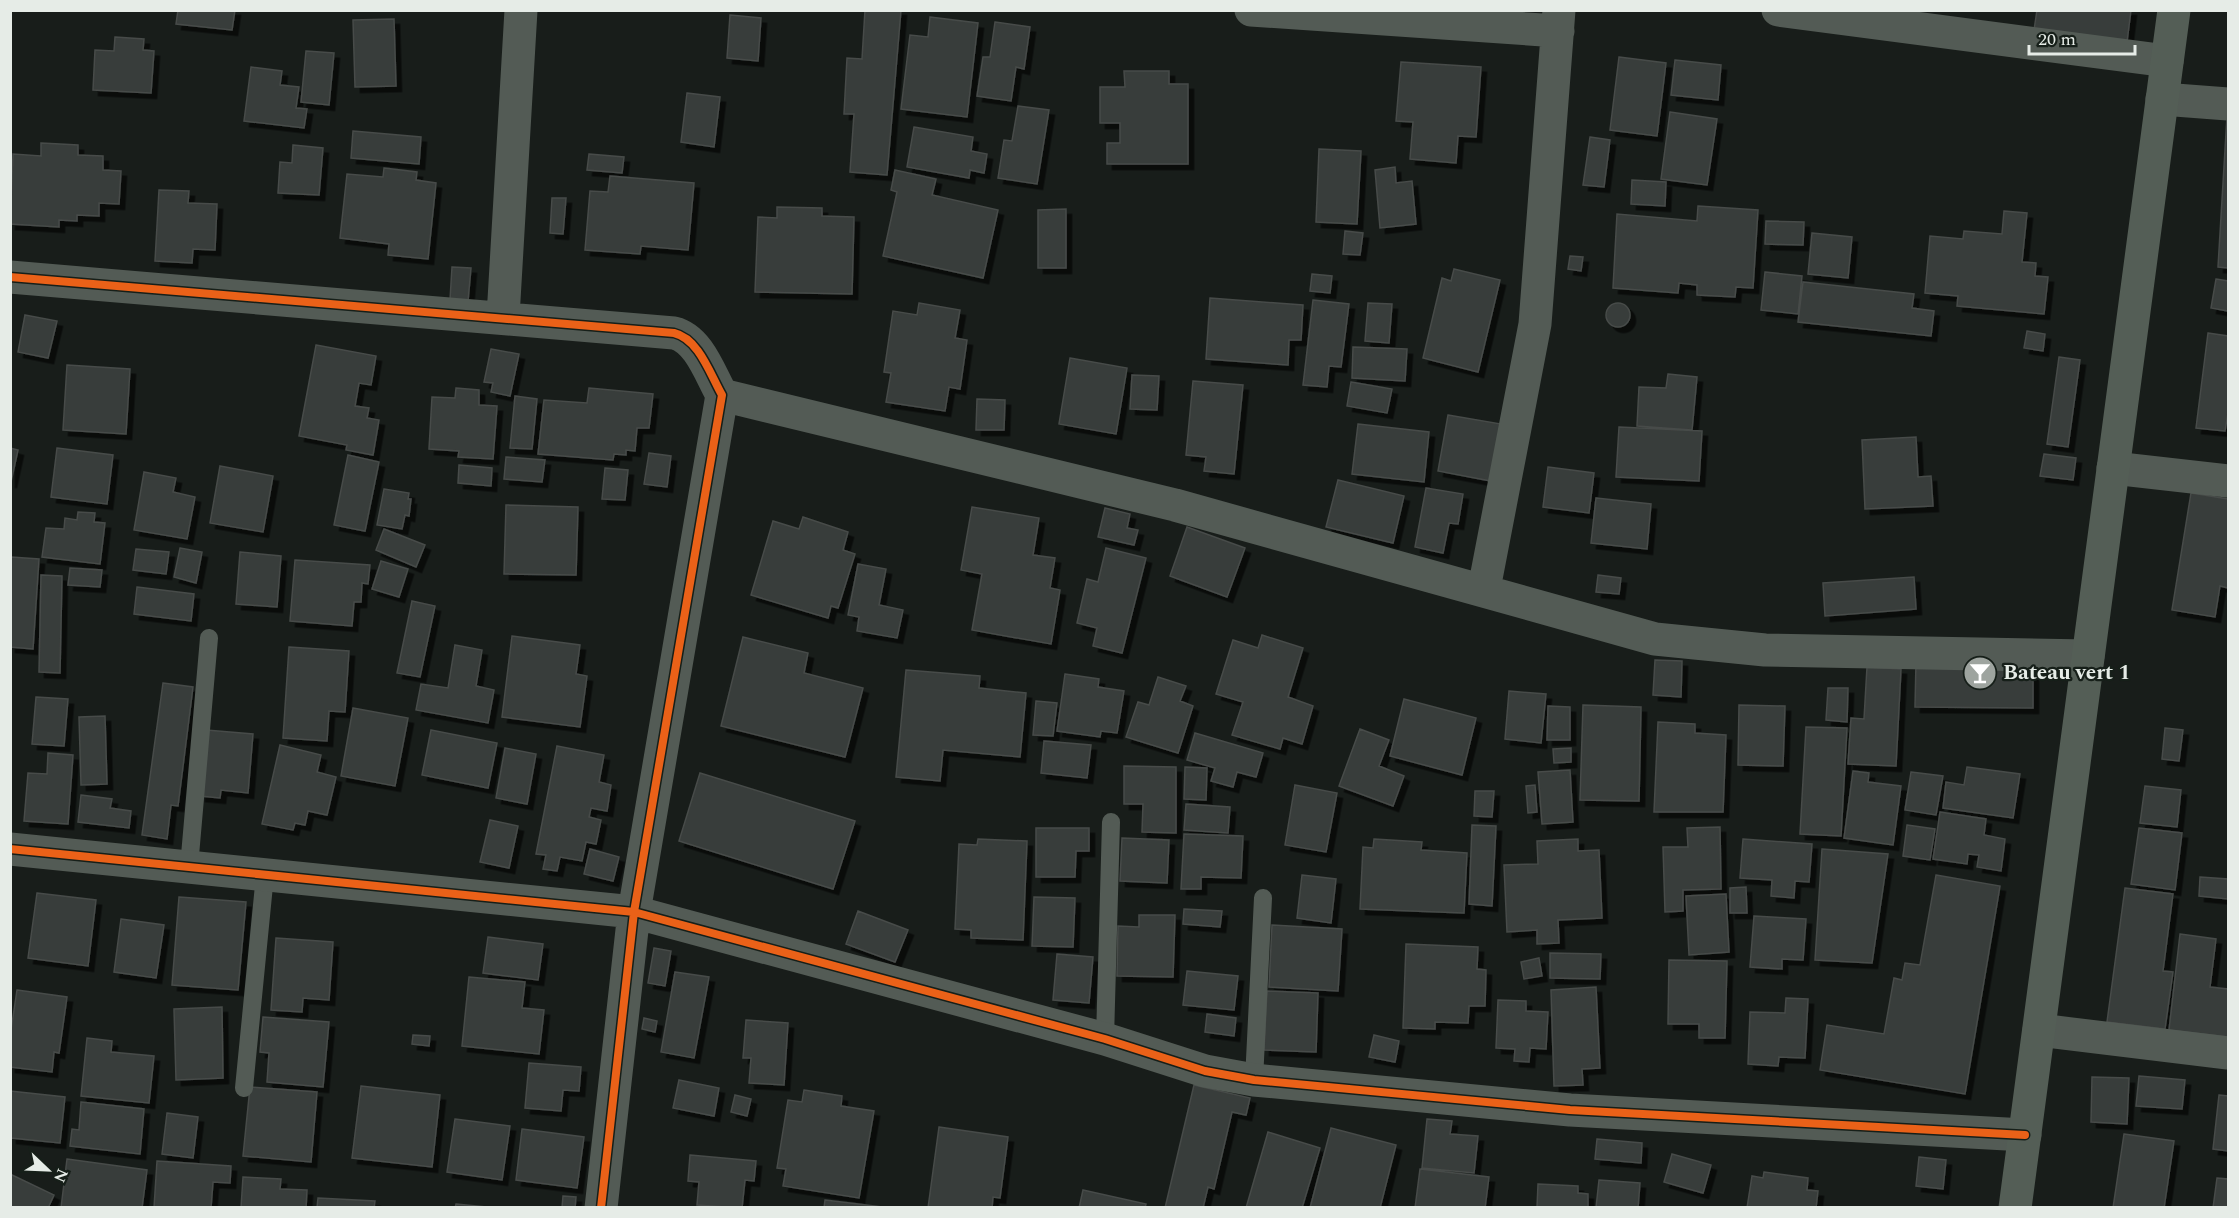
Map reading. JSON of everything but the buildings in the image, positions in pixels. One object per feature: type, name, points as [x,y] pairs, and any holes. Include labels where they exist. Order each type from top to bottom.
[{"type":"main road","points":[[2015,1208],[2174,10]]},
{"type":"street","points":[[502,317],[521,10]]},
{"type":"street","points":[[1251,10],[1558,21],[1535,324],[1484,589]]},
{"type":"street","points":[[1778,10],[1837,14],[2167,61]]},
{"type":"street","points":[[2162,99],[2229,104]]},
{"type":"street","points":[[10,277],[502,317],[686,336],[693,344],[722,395],[634,912],[601,1208]]},
{"type":"street","points":[[722,395],[1175,504],[1484,589],[1559,614],[1655,639],[1765,650],[2088,656]]},
{"type":"street","points":[[2113,468],[2229,481]]},
{"type":"street","points":[[10,849],[634,912],[1105,1039],[1205,1071],[1254,1080],[1570,1110],[2025,1135]]},
{"type":"street","points":[[2039,1030],[2229,1053]]},
{"type":"lane","points":[[189,867],[209,638]]},
{"type":"lane","points":[[1105,1039],[1112,822]]},
{"type":"lane","points":[[244,1088],[264,875]]},
{"type":"lane","points":[[1254,1080],[1263,898]]},
{"type":"cycle path","points":[[10,277],[674,333],[690,342],[703,358],[722,395],[634,912],[601,1208]]},
{"type":"cycle path","points":[[10,849],[634,912],[1105,1039],[1205,1071],[1254,1080],[1570,1110],[2025,1135]]},
{"type":"place","name":"Bateau vert 1","points":[[1980,673]]}]
